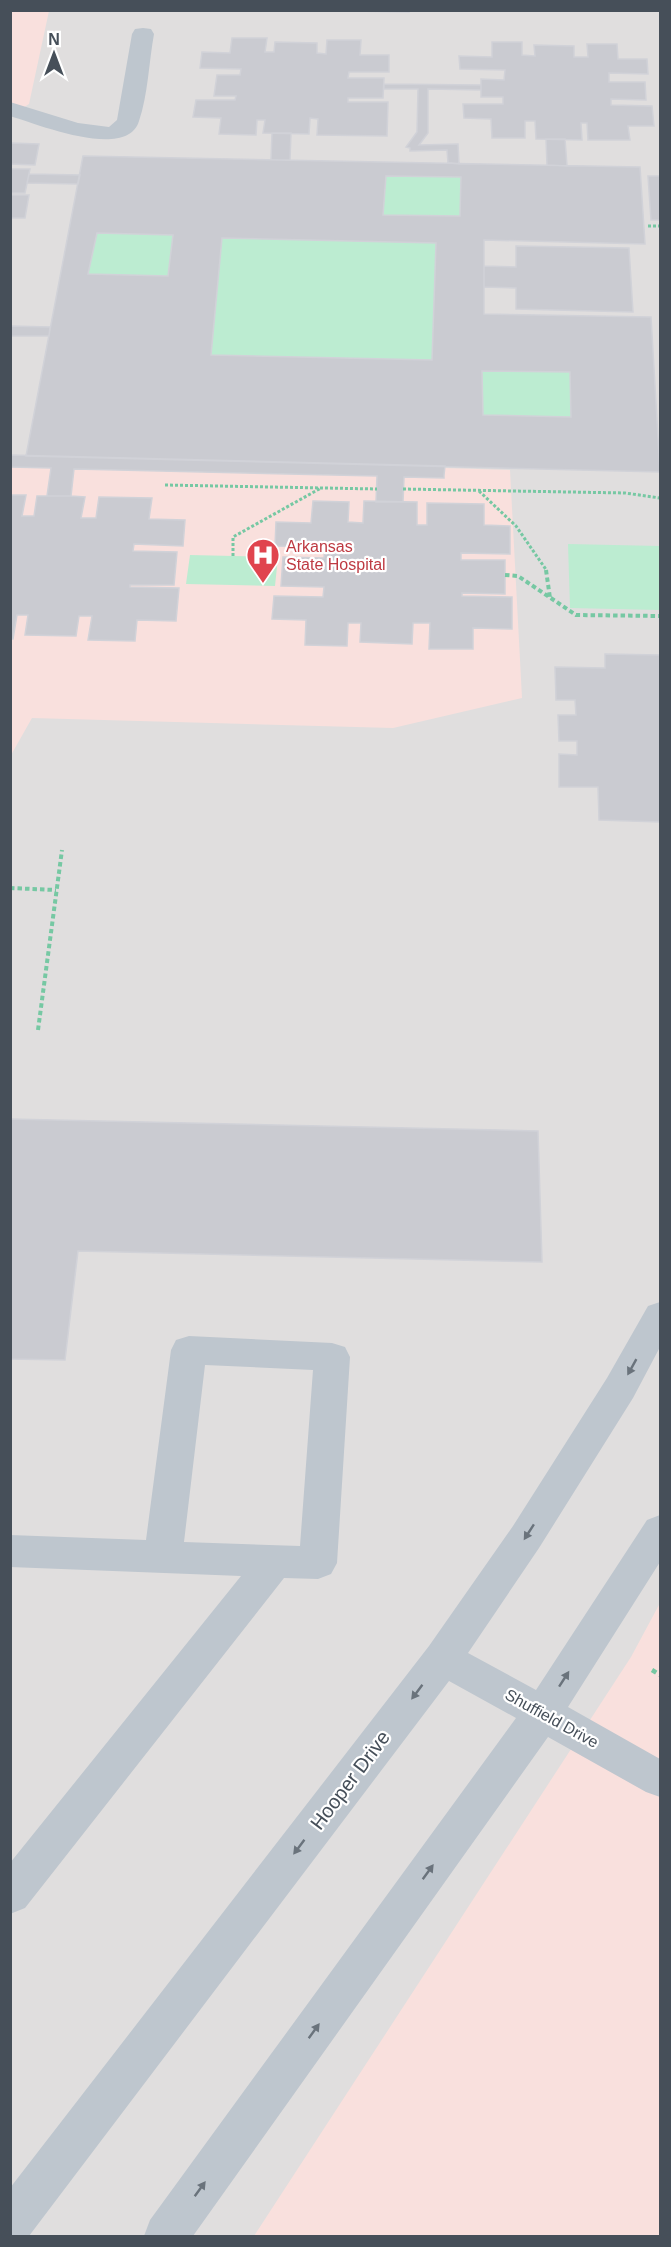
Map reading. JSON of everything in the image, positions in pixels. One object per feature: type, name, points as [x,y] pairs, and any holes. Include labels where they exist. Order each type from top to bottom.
[{"type":"street","points":[[10,109],[75,129],[113,134],[128,123],[143,34]]},
{"type":"street","name":"Hooper Drive","points":[[10,2225],[443,1658],[538,1517],[620,1388],[660,1316]]},
{"type":"street","points":[[10,1551],[318,1563],[332,1357],[189,1350],[163,1556]]},
{"type":"street","points":[[166,2236],[543,1712],[660,1531]]},
{"type":"street","points":[[10,1895],[275,1561]]},
{"type":"street","name":"Shuffield Drive","points":[[443,1658],[660,1779]]},
{"type":"path","points":[[648,226],[660,226]]},
{"type":"path","points":[[165,485],[377,489]]},
{"type":"path","points":[[233,556],[233,537],[322,488]]},
{"type":"path","points":[[403,489],[625,493],[660,498]]},
{"type":"path","points":[[479,491],[516,526],[548,572],[550,598]]},
{"type":"path","points":[[505,575],[518,576],[576,615],[660,616]]},
{"type":"path","points":[[38,1030],[62,850]]},
{"type":"path","points":[[10,888],[56,890]]},
{"type":"path","points":[[652,1670],[660,1674]]},
{"type":"shaded area","points":[[11,11],[660,11],[660,2236],[11,2236]]},
{"type":"shaded area","points":[[11,11],[49,11],[29,104],[18,111],[11,111]]},
{"type":"shaded area","name":"Arkansas State Hospital","points":[[11,455],[510,470],[522,698],[393,728],[32,718],[11,755]]},
{"type":"shaded area","points":[[660,1603],[660,2236],[254,2236],[631,1657]]},
{"type":"green space","points":[[386,176],[461,177],[460,216],[383,215]]},
{"type":"green space","points":[[97,233],[173,235],[168,276],[88,274]]},
{"type":"green space","points":[[222,238],[436,243],[432,360],[211,355]]},
{"type":"green space","points":[[482,371],[570,372],[571,417],[483,415]]},
{"type":"green space","points":[[568,544],[660,546],[660,610],[570,608]]},
{"type":"green space","points":[[190,555],[278,557],[275,586],[186,584]]},
{"type":"building","points":[[291,10],[409,10],[409,12]]},
{"type":"building","points":[[232,38],[267,38],[265,52],[274,52],[275,42],[317,43],[317,53],[326,54],[327,40],[361,40],[360,55],[389,55],[389,72],[349,72],[348,78],[384,78],[383,98],[348,98],[348,102],[388,102],[387,136],[317,135],[318,119],[310,118],[309,134],[263,133],[265,120],[257,120],[256,135],[219,134],[221,118],[193,117],[196,100],[235,100],[236,96],[214,96],[217,75],[240,75],[241,69],[200,68],[202,52],[230,53]]},
{"type":"building","points":[[492,42],[522,42],[522,55],[535,56],[534,45],[574,46],[574,57],[588,57],[587,44],[617,44],[618,59],[647,59],[648,74],[609,73],[609,82],[645,82],[646,100],[611,99],[611,105],[652,106],[654,126],[628,126],[630,140],[588,140],[587,123],[581,123],[582,140],[536,139],[535,121],[525,121],[525,138],[492,138],[491,119],[464,118],[463,104],[503,104],[503,97],[481,97],[481,79],[504,80],[505,70],[460,69],[459,56],[492,57]]},
{"type":"building","points":[[384,84],[481,85],[481,90],[428,89],[428,133],[419,145],[458,144],[459,164],[448,163],[447,150],[410,151],[410,148],[406,147],[417,132],[418,89],[384,89]]},
{"type":"building","points":[[272,133],[291,133],[290,160],[271,160]]},
{"type":"building","points":[[546,139],[565,139],[567,166],[547,165]]},
{"type":"building","points":[[10,143],[39,144],[35,165],[10,164]]},
{"type":"building","points":[[83,156],[640,167],[645,244],[484,240],[484,314],[651,317],[660,472],[26,456]],"holes":[[[386,176],[461,177],[460,216],[383,215]],[[97,233],[173,235],[168,276],[88,274]],[[222,238],[436,243],[432,360],[211,355]],[[482,371],[570,372],[571,417],[483,415]]]},
{"type":"building","points":[[10,169],[30,169],[25,193],[10,193]]},
{"type":"building","points":[[29,174],[80,175],[78,184],[27,183]]},
{"type":"building","points":[[648,176],[660,176],[660,220],[651,220]]},
{"type":"building","points":[[10,195],[29,195],[25,218],[10,218]]},
{"type":"building","points":[[516,246],[629,248],[633,312],[516,309],[516,288],[484,287],[484,266],[516,267]]},
{"type":"building","points":[[10,326],[50,327],[49,336],[10,336]]},
{"type":"building","points":[[10,455],[445,466],[444,478],[404,477],[403,502],[376,502],[377,476],[74,469],[71,496],[47,496],[51,468],[10,467]]},
{"type":"building","points":[[10,495],[26,495],[22,516],[34,516],[37,496],[71,496],[85,497],[81,518],[96,518],[99,497],[152,498],[149,519],[185,520],[183,546],[134,544],[133,551],[177,552],[174,585],[130,585],[130,587],[179,588],[176,621],[137,620],[135,641],[88,640],[92,616],[79,616],[76,636],[25,635],[28,615],[17,615],[13,639],[10,639]]},
{"type":"building","points":[[313,501],[349,502],[348,522],[363,523],[364,501],[417,502],[417,525],[427,525],[427,503],[484,504],[484,525],[510,526],[510,554],[461,553],[461,560],[505,560],[505,594],[462,593],[462,596],[512,597],[512,629],[473,628],[473,649],[429,649],[430,623],[413,623],[412,644],[360,642],[361,623],[348,623],[347,646],[305,645],[306,620],[272,619],[274,596],[323,597],[324,587],[281,586],[283,557],[324,558],[325,547],[275,546],[276,522],[311,523]]},
{"type":"building","points":[[605,654],[660,655],[660,822],[599,820],[598,787],[559,787],[559,754],[577,755],[577,741],[559,741],[558,715],[576,715],[575,700],[556,700],[555,667],[605,668]]},
{"type":"building","points":[[10,1119],[538,1131],[542,1262],[78,1251],[65,1360],[10,1359]]},
{"type":"place","name":"Arkansas State Hospital","points":[[263,584]]}]
